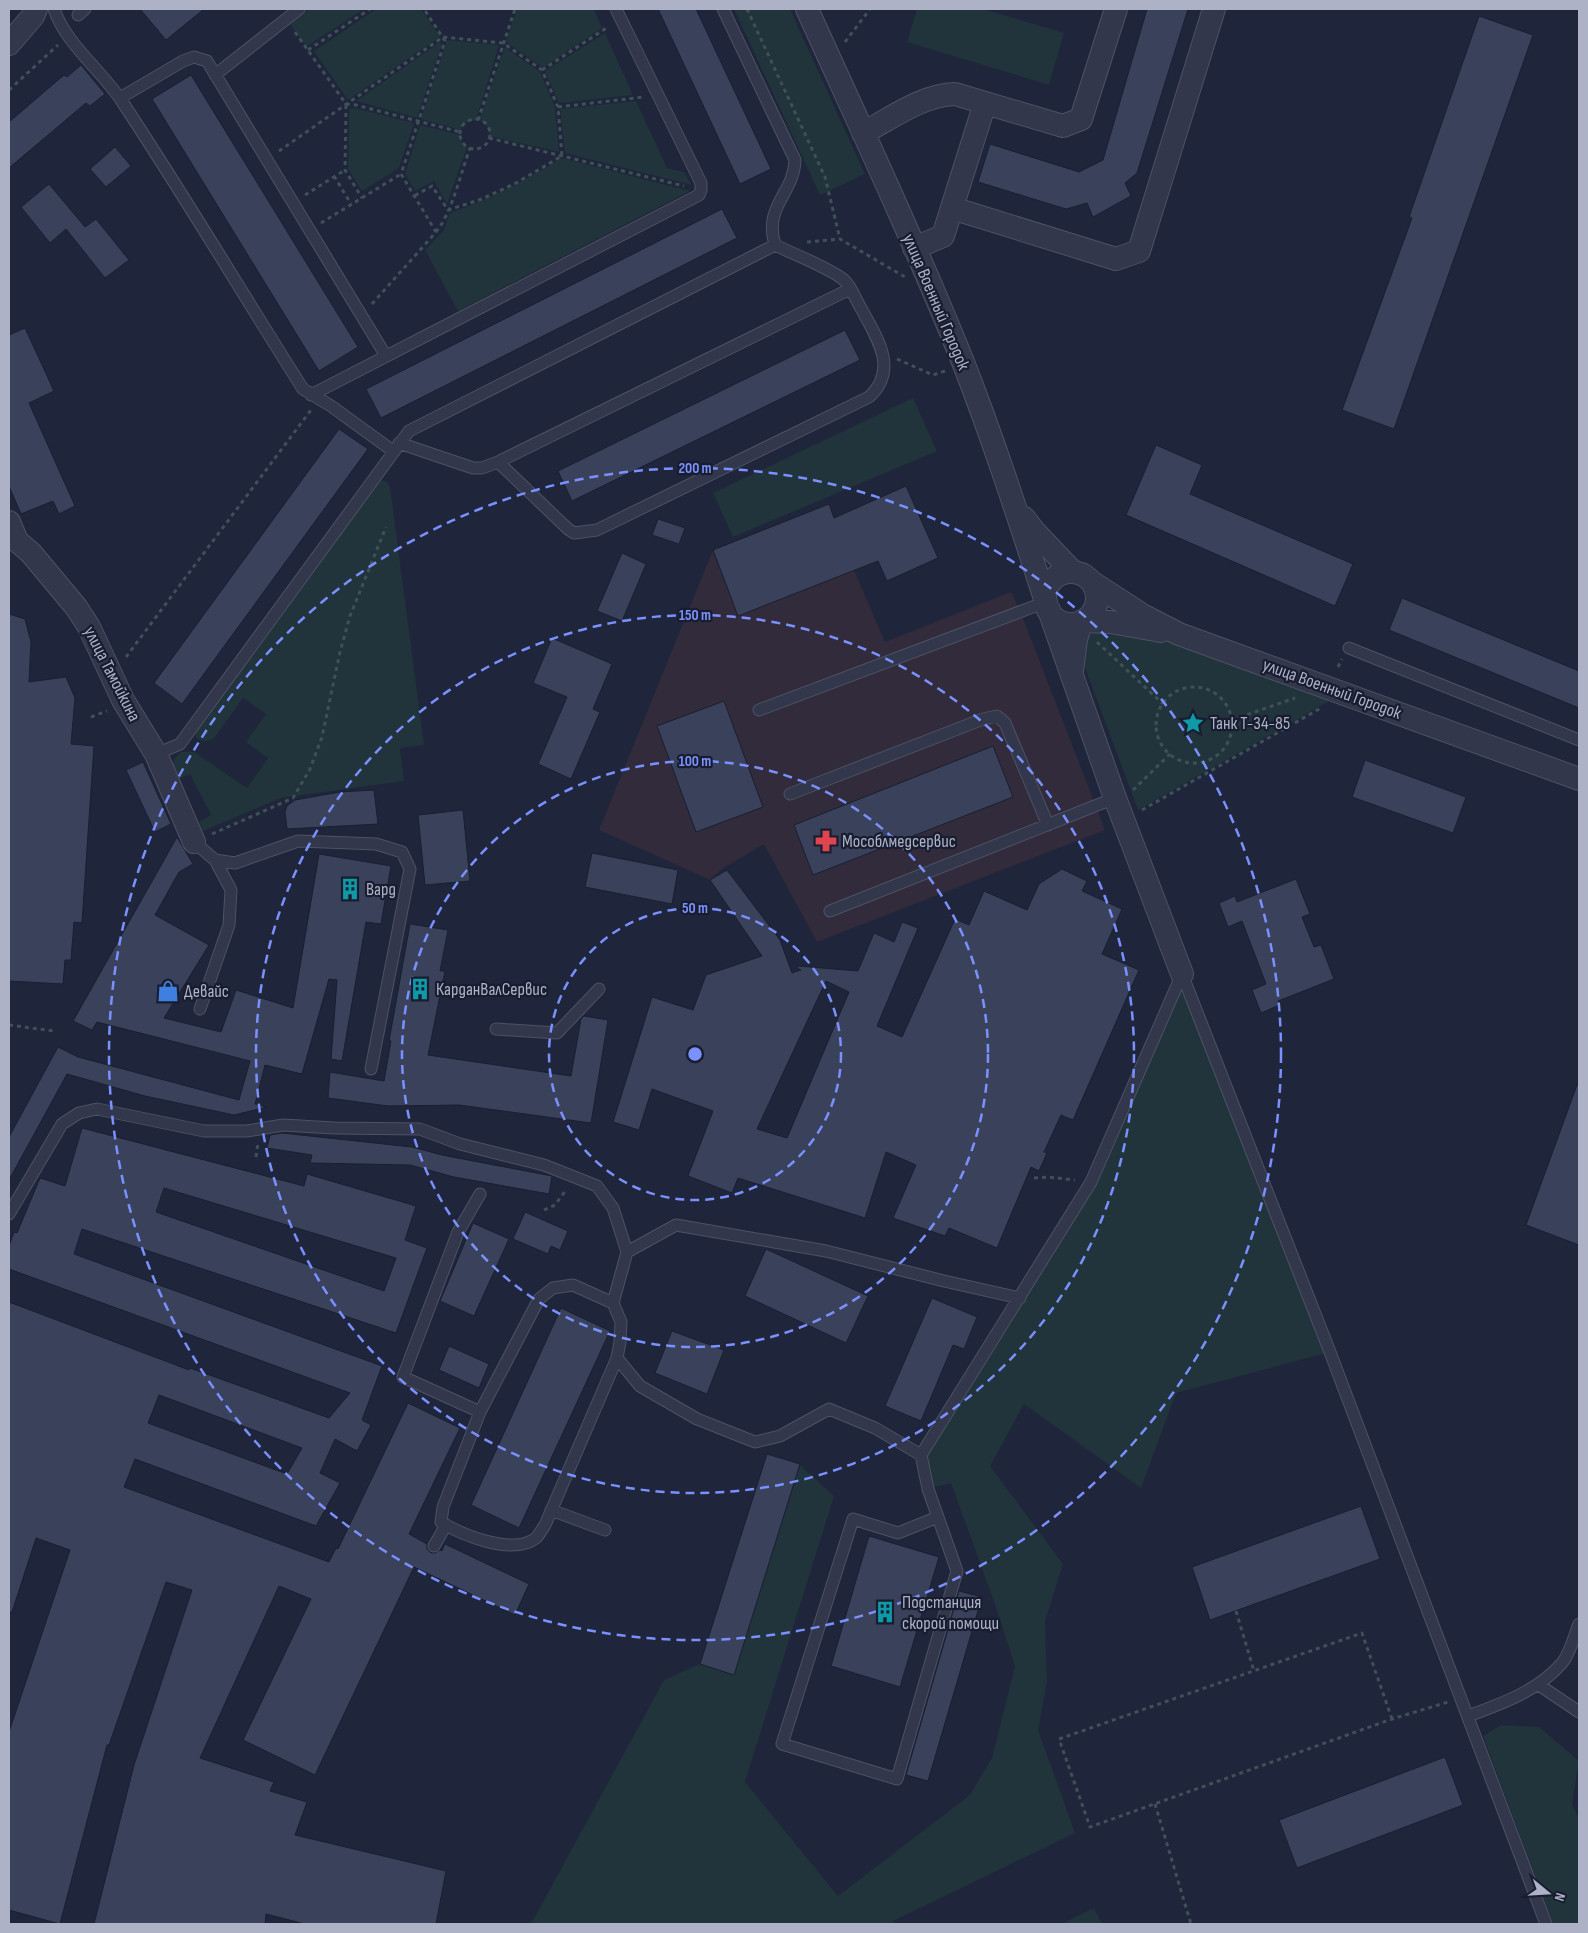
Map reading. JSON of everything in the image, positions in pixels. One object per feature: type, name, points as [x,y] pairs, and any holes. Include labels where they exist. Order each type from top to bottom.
[{"type":"street","points":[[9,44],[33,16],[36,9]]},
{"type":"street","name":"улица Военный Городок","points":[[807,9],[936,295],[964,364],[1015,505],[1072,680],[1182,974]]},
{"type":"street","points":[[863,133],[929,98],[943,94],[955,94],[1063,126],[1082,119],[1116,9]]},
{"type":"street","points":[[952,208],[1116,259],[1139,251],[1214,9]]},
{"type":"street","points":[[914,248],[943,236],[986,103]]},
{"type":"street","points":[[1015,505],[1034,531],[1072,571]]},
{"type":"street","name":"улица Тамойкина","points":[[9,522],[17,541],[31,553],[76,607],[89,627],[111,677],[156,754],[194,842]]},
{"type":"street","points":[[1072,571],[1084,574],[1093,583],[1097,591],[1096,605],[1090,616],[1074,624],[1061,622],[1054,617],[1047,606],[1045,594],[1050,582],[1059,574],[1072,571]]},
{"type":"street","name":"улица Военный Городок","points":[[1093,583],[1144,616],[1179,634],[1579,779]]},
{"type":"street","points":[[1082,621],[1111,622],[1179,634]]},
{"type":"street","points":[[1072,680],[1074,648],[1082,621]]},
{"type":"lane","points":[[54,9],[58,20],[68,35],[120,98],[303,389],[396,447],[473,468],[482,468],[498,462],[850,289]]},
{"type":"lane","points":[[215,75],[299,9]]},
{"type":"lane","points":[[498,462],[568,529],[574,533],[597,530],[869,397],[880,383],[883,372],[883,353],[845,281],[835,274],[775,245],[771,232],[772,220],[779,201],[792,178],[795,160],[723,9]]},
{"type":"lane","points":[[315,398],[386,356],[699,195],[701,183],[657,96],[619,14]]},
{"type":"lane","points":[[120,98],[183,61],[194,57],[207,61],[386,356]]},
{"type":"lane","points":[[156,754],[180,744],[396,447],[414,427],[775,245]]},
{"type":"lane","points":[[759,710],[1047,606]]},
{"type":"lane","points":[[1349,648],[1579,740]]},
{"type":"lane","points":[[790,794],[983,718],[996,716],[1005,723],[1048,825]]},
{"type":"lane","points":[[830,911],[1048,825],[1119,808]]},
{"type":"lane","points":[[215,860],[235,863],[298,841],[376,844],[402,852],[410,869],[371,1069]]},
{"type":"lane","points":[[194,842],[215,860],[231,890],[229,925],[200,1009]]},
{"type":"lane","points":[[938,1517],[898,1533],[854,1519],[782,1744],[897,1778],[957,1571],[938,1517],[928,1489],[921,1455],[1091,1182],[1182,974]]},
{"type":"lane","points":[[1182,974],[1330,1352],[1546,1924]]},
{"type":"lane","points":[[496,1028],[557,1033],[599,990]]},
{"type":"lane","points":[[9,1214],[62,1124],[79,1113],[97,1109],[204,1131],[247,1131],[284,1125],[334,1128],[420,1129],[460,1144],[544,1165],[597,1186],[613,1208],[627,1252],[613,1303]]},
{"type":"lane","points":[[480,1194],[458,1232],[403,1377],[480,1412]]},
{"type":"lane","points":[[627,1252],[676,1225],[826,1251],[1020,1298]]},
{"type":"lane","points":[[573,1285],[613,1303],[622,1322],[617,1358],[545,1525],[535,1538],[517,1544],[500,1545],[456,1532],[441,1522],[444,1507],[480,1412],[539,1299],[553,1288],[573,1285]]},
{"type":"lane","points":[[617,1358],[640,1386],[697,1419],[755,1442],[780,1436],[829,1409],[874,1428],[921,1455]]},
{"type":"lane","points":[[551,1510],[605,1530]]},
{"type":"lane","points":[[434,1546],[446,1525]]},
{"type":"lane","points":[[1468,1716],[1495,1706],[1539,1685],[1573,1652],[1579,1624]]},
{"type":"lane","points":[[1539,1685],[1579,1712]]},
{"type":"path","points":[[308,50],[370,9]]},
{"type":"path","points":[[309,230],[401,174],[445,41],[424,9]]},
{"type":"path","points":[[478,120],[515,9]]},
{"type":"path","points":[[747,9],[825,177],[840,239]]},
{"type":"path","points":[[843,45],[870,9]]},
{"type":"path","points":[[542,70],[619,14]]},
{"type":"path","points":[[286,19],[346,104],[345,170],[362,198]]},
{"type":"path","points":[[9,90],[68,35]]},
{"type":"path","points":[[266,160],[443,37],[503,43],[542,70],[558,107],[562,156]]},
{"type":"path","points":[[558,107],[657,96]]},
{"type":"path","points":[[346,104],[460,132]]},
{"type":"path","points":[[478,120],[488,127],[489,138],[479,148],[470,148],[462,142],[460,132],[466,122],[478,120]]},
{"type":"path","points":[[489,138],[701,190]]},
{"type":"path","points":[[361,315],[441,226],[470,148]]},
{"type":"path","points":[[448,210],[482,199],[516,183],[562,156]]},
{"type":"path","points":[[292,202],[345,170]]},
{"type":"path","points":[[401,174],[436,232]]},
{"type":"path","points":[[334,176],[351,204]]},
{"type":"path","points":[[414,196],[432,186],[448,210]]},
{"type":"path","points":[[775,245],[840,239],[936,295]]},
{"type":"path","points":[[883,353],[933,375],[964,364]]},
{"type":"path","points":[[111,677],[315,398]]},
{"type":"path","points":[[194,842],[293,798],[310,769],[322,737],[340,652],[350,616],[386,527]]},
{"type":"path","points":[[1082,621],[1090,636],[1163,704]]},
{"type":"path","points":[[1205,689],[1220,697],[1232,720],[1230,738],[1226,746],[1204,762],[1186,762],[1170,754],[1160,741],[1157,732],[1158,715],[1163,704],[1172,694],[1180,690],[1205,689]]},
{"type":"path","points":[[1232,720],[1296,697]]},
{"type":"path","points":[[1170,754],[1131,792],[1119,808],[1136,814],[1330,703]]},
{"type":"path","points":[[9,1024],[54,1031]]},
{"type":"path","points":[[544,1210],[555,1205],[573,1176]]},
{"type":"path","points":[[1034,1178],[1048,1177],[1091,1182]]},
{"type":"path","points":[[1236,1611],[1254,1671]]},
{"type":"path","points":[[1392,1719],[1362,1633],[1059,1738],[1090,1827],[1392,1719],[1461,1698]]},
{"type":"path","points":[[1155,1804],[1191,1924]]},
{"type":"shaded area","points":[[308,9],[364,9],[306,47],[290,24]]},
{"type":"shaded area","points":[[376,9],[421,9],[440,37],[348,100],[314,51]]},
{"type":"shaded area","points":[[517,9],[594,9],[602,28],[543,68],[506,42]]},
{"type":"shaded area","points":[[734,9],[790,9],[865,174],[820,195]]},
{"type":"shaded area","points":[[917,9],[983,9],[1064,33],[1049,85],[907,42]]},
{"type":"shaded area","points":[[605,33],[633,95],[559,103],[545,71]]},
{"type":"shaded area","points":[[447,40],[499,45],[476,120],[466,123],[461,130],[421,119]]},
{"type":"shaded area","points":[[440,42],[442,44],[417,118],[356,101]]},
{"type":"shaded area","points":[[505,47],[540,72],[555,107],[559,152],[490,136],[488,127],[479,120]]},
{"type":"shaded area","points":[[636,101],[667,168],[684,172],[692,185],[565,153],[560,109]]},
{"type":"shaded area","points":[[355,108],[414,123],[399,168],[362,191],[348,169],[349,109]]},
{"type":"shaded area","points":[[420,125],[460,135],[462,142],[467,147],[447,204],[434,181],[415,191],[405,174]]},
{"type":"shaded area","points":[[562,158],[690,191],[458,311],[425,250],[444,230],[450,213],[508,188]]},
{"type":"shaded area","points":[[913,398],[937,451],[733,537],[713,493]]},
{"type":"shaded area","points":[[381,480],[387,482],[390,487],[424,745],[400,748],[404,781],[281,798],[203,831],[199,822],[211,815],[190,774],[177,780],[172,764],[175,758],[181,752],[194,752],[247,788],[268,758],[246,742],[266,714],[243,698],[215,737],[208,741],[201,740],[196,738],[195,731]]},
{"type":"shaded area","points":[[829,504],[854,570],[885,642],[1011,592],[1021,613],[1105,830],[817,942],[764,844],[722,869],[710,880],[599,830],[713,550]]},
{"type":"shaded area","points":[[1117,627],[1202,649],[1333,699],[1138,810],[1081,657],[1083,648],[1092,634]]},
{"type":"shaded area","points":[[1182,974],[1330,1352],[1176,1393],[1141,1488],[1024,1404],[990,1466],[1063,1564],[1045,1621],[1047,1682],[1038,1730],[1075,1833],[893,1921],[894,1924],[531,1924],[664,1680],[700,1664],[734,1674],[800,1465],[834,1496],[745,1782],[838,1896],[970,1795],[992,1758],[1015,1666],[995,1604],[951,1483],[928,1489],[921,1455],[1091,1182]]},
{"type":"shaded area","points":[[1501,1725],[1539,1727],[1579,1761],[1572,1804],[1579,1819],[1579,1924],[1553,1924],[1483,1736]]},
{"type":"shaded area","points":[[1094,1908],[1102,1924],[1061,1924]]},
{"type":"building","points":[[140,9],[204,9],[166,40]]},
{"type":"building","points":[[658,9],[696,9],[771,169],[740,184]]},
{"type":"building","points":[[1147,9],[1188,9],[1137,173],[1125,183],[1131,196],[1093,217],[1087,203],[1066,209],[978,182],[990,144],[1079,172],[1103,160]]},
{"type":"building","points":[[1479,16],[1533,35],[1394,429],[1342,410],[1412,218],[1409,217]]},
{"type":"building","points":[[81,65],[105,94],[90,106],[86,103],[9,168],[9,122],[64,75],[67,77]]},
{"type":"building","points":[[191,75],[358,347],[319,371],[152,99]]},
{"type":"building","points":[[115,147],[131,166],[106,187],[90,169]]},
{"type":"building","points":[[49,184],[85,227],[96,219],[129,260],[105,278],[66,229],[50,243],[21,207]]},
{"type":"building","points":[[722,209],[737,238],[381,418],[366,389]]},
{"type":"building","points":[[25,328],[54,391],[29,403],[75,506],[59,514],[53,501],[21,514],[9,486],[9,335]]},
{"type":"building","points":[[845,330],[860,360],[572,501],[558,471]]},
{"type":"building","points":[[339,429],[368,449],[182,704],[154,683]]},
{"type":"building","points":[[1156,445],[1202,465],[1190,494],[1353,564],[1335,606],[1126,515]]},
{"type":"building","points":[[906,486],[938,558],[887,581],[878,561],[738,616],[713,550],[829,504],[834,518]]},
{"type":"building","points":[[658,519],[685,528],[679,544],[652,535]]},
{"type":"building","points":[[622,553],[646,564],[622,621],[597,611]]},
{"type":"building","points":[[1402,598],[1579,671],[1579,708],[1389,630]]},
{"type":"building","points":[[9,614],[25,619],[31,642],[29,682],[66,677],[75,698],[71,744],[94,746],[82,923],[74,922],[71,960],[65,960],[63,984],[9,981]]},
{"type":"building","points":[[552,638],[612,664],[593,709],[600,712],[571,779],[538,764],[567,697],[533,683]]},
{"type":"building","points":[[724,701],[763,807],[696,832],[657,726]]},
{"type":"building","points":[[993,746],[1013,797],[813,875],[794,825]]},
{"type":"building","points":[[1365,760],[1466,797],[1453,833],[1352,797]]},
{"type":"building","points":[[143,762],[171,824],[155,832],[126,770]]},
{"type":"building","points":[[374,790],[378,824],[287,829],[285,812],[287,806],[295,800],[340,792]]},
{"type":"building","points":[[463,810],[470,881],[425,885],[418,815]]},
{"type":"building","points":[[177,837],[193,864],[179,872],[155,915],[209,945],[164,1018],[221,1032],[236,990],[293,1008],[319,854],[391,866],[381,924],[366,922],[342,1061],[331,1059],[337,980],[329,979],[302,1074],[265,1065],[255,1104],[267,1107],[234,1115],[145,1096],[67,1074],[9,1180],[9,1137],[58,1047],[78,1057],[239,1100],[250,1061],[97,1022],[92,1030],[73,1021]]},
{"type":"building","points":[[592,853],[678,870],[672,904],[585,887]]},
{"type":"building","points":[[1062,869],[1087,881],[1082,891],[1122,909],[1102,954],[1139,970],[1073,1120],[1061,1115],[1044,1152],[1047,1153],[1039,1171],[1031,1167],[997,1248],[949,1228],[945,1236],[893,1218],[916,1165],[886,1152],[865,1218],[738,1178],[732,1193],[688,1176],[713,1111],[652,1089],[639,1130],[613,1122],[652,997],[693,1010],[706,975],[762,956],[710,880],[727,870],[780,940],[792,973],[801,970],[797,968],[798,966],[858,971],[874,933],[894,942],[902,922],[918,928],[877,1026],[902,1037],[955,919],[969,925],[984,891],[1027,910],[1039,884]],"holes":[[[826,981],[849,992],[787,1138],[757,1129]]]},
{"type":"building","points":[[1296,879],[1310,914],[1302,917],[1314,947],[1321,945],[1334,979],[1278,1001],[1280,1005],[1261,1013],[1252,990],[1266,984],[1242,921],[1228,927],[1219,903],[1235,896],[1237,902]]},
{"type":"building","points":[[410,924],[448,930],[440,971],[445,971],[428,1055],[571,1076],[581,1019],[584,1016],[608,1020],[591,1123],[459,1105],[388,1106],[328,1098],[330,1072],[384,1081],[391,1041],[389,1041]]},
{"type":"building","points":[[1577,1085],[1579,1085],[1579,1245],[1526,1225]]},
{"type":"building","points":[[82,1128],[304,1186],[307,1174],[416,1206],[405,1240],[427,1248],[396,1333],[82,1229],[74,1254],[382,1366],[362,1420],[371,1425],[357,1451],[335,1439],[320,1473],[340,1483],[316,1526],[135,1459],[124,1487],[329,1562],[336,1548],[338,1549],[408,1403],[460,1428],[409,1534],[427,1544],[427,1549],[431,1553],[442,1551],[445,1544],[529,1584],[515,1615],[414,1567],[315,1775],[243,1740],[311,1599],[279,1586],[200,1758],[274,1782],[270,1791],[307,1802],[295,1835],[446,1871],[436,1924],[305,1924],[266,1914],[265,1924],[94,1924],[134,1765],[192,1590],[166,1582],[109,1745],[107,1745],[60,1924],[9,1910],[9,1732],[70,1550],[36,1538],[12,1612],[9,1612],[9,1302],[189,1370],[190,1368],[329,1418],[350,1393],[9,1269],[9,1246],[14,1232],[17,1233],[40,1178],[65,1186]],"holes":[[[164,1188],[396,1258],[384,1291],[156,1212]],[[159,1395],[302,1448],[287,1474],[148,1423]]]},
{"type":"building","points":[[282,1133],[412,1147],[442,1155],[552,1176],[549,1194],[454,1177],[410,1165],[310,1163],[312,1155],[267,1148],[270,1135]]},
{"type":"building","points":[[525,1212],[568,1231],[560,1250],[551,1246],[548,1254],[513,1239]]},
{"type":"building","points":[[473,1223],[509,1239],[474,1316],[440,1301]]},
{"type":"building","points":[[766,1249],[868,1296],[846,1343],[745,1296]]},
{"type":"building","points":[[932,1298],[977,1317],[964,1349],[953,1345],[921,1421],[885,1406]]},
{"type":"building","points":[[561,1308],[610,1331],[519,1528],[471,1505]]},
{"type":"building","points":[[672,1331],[724,1350],[707,1394],[655,1373]]},
{"type":"building","points":[[449,1346],[489,1364],[479,1388],[439,1370]]},
{"type":"building","points":[[767,1454],[800,1464],[734,1675],[700,1664]]},
{"type":"building","points":[[1361,1506],[1380,1559],[1210,1620],[1192,1567]]},
{"type":"building","name":"Подстанция скорой помощи","points":[[869,1536],[939,1557],[900,1687],[831,1666]]},
{"type":"building","points":[[959,1591],[982,1597],[928,1781],[906,1775]]},
{"type":"building","points":[[1445,1757],[1463,1805],[1297,1868],[1279,1820]]},
{"type":"place","name":"Танк Т-34-85","points":[[1193,723]]},
{"type":"place","name":"Мособлмедсервис","points":[[826,841]]},
{"type":"place","name":"Вард","points":[[350,889]]},
{"type":"place","name":"КарданВалСервис","points":[[420,989]]},
{"type":"place","name":"Девайс","points":[[168,991]]},
{"type":"place","name":"Подстанция скорой помощи","points":[[885,1612]]}]
